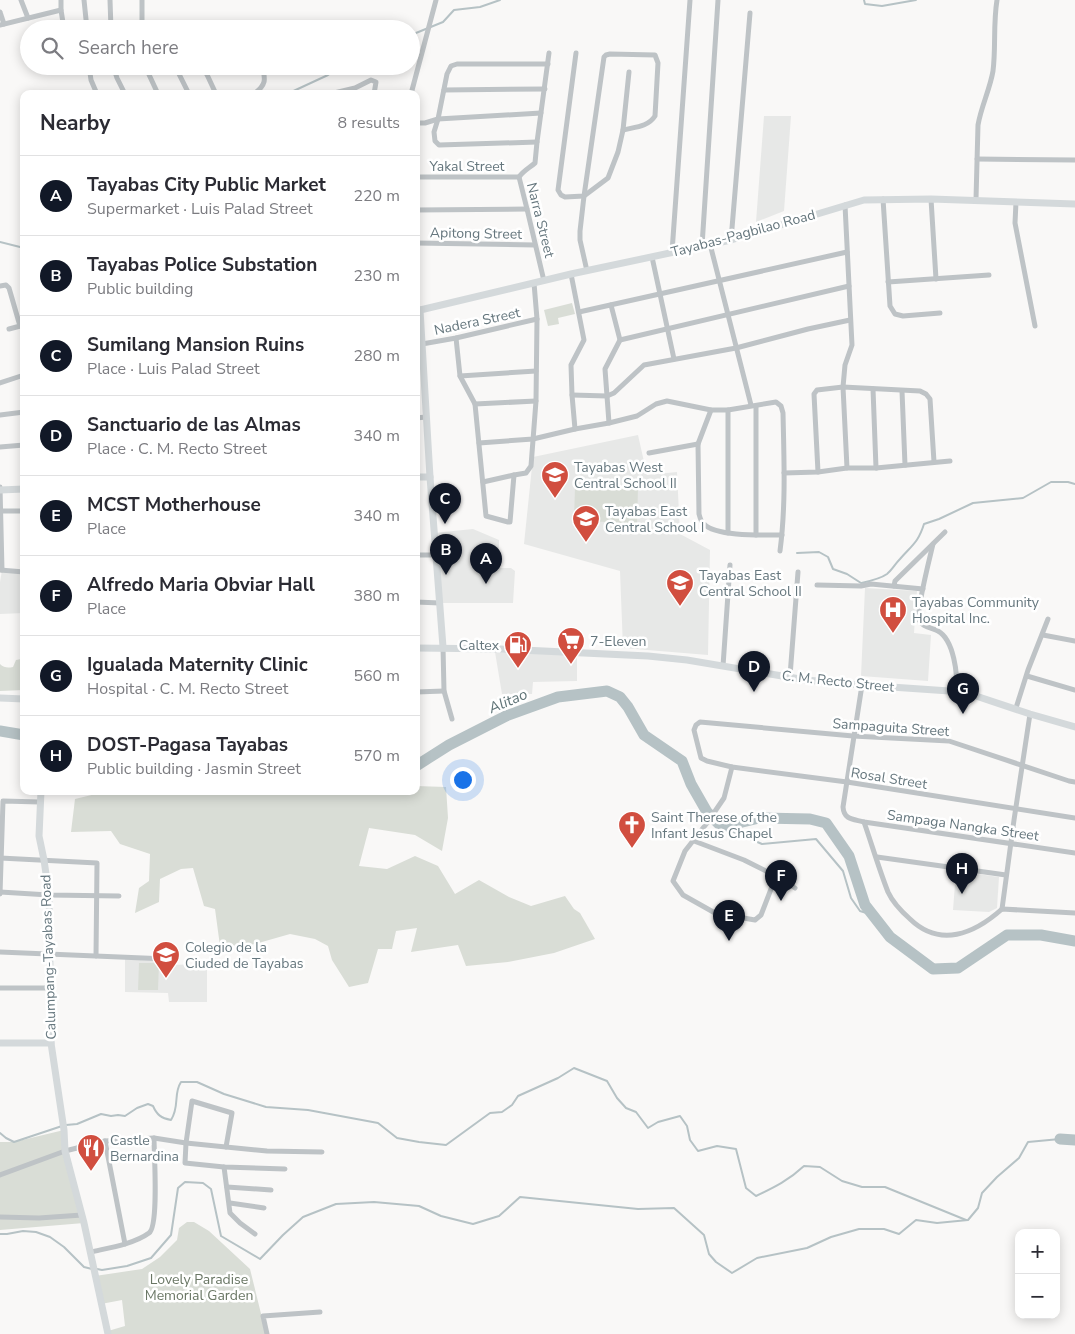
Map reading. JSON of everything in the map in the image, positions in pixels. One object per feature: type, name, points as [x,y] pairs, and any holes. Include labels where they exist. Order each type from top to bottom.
[{"type":"main road","name":"Tayabas-Pagbilao Road","points":[[420,310],[571,274],[731,240],[864,200],[932,199],[1075,204]]},
{"type":"main road","points":[[420,327],[443,647]]},
{"type":"main road","points":[[420,477],[430,476]]},
{"type":"main road","points":[[0,489],[20,488]]},
{"type":"main road","name":"C. M. Recto Street","points":[[420,648],[443,647],[648,656],[790,676],[806,680],[956,691],[1075,727]]},
{"type":"main road","points":[[0,698],[20,699]]},
{"type":"main road","name":"Calumpang-Tayabas Road","points":[[41,795],[39,836],[49,895],[51,1043],[64,1130],[65,1151]]},
{"type":"main road","points":[[0,1043],[51,1043]]},
{"type":"main road","points":[[65,1151],[82,1215],[108,1334]]},
{"type":"street","points":[[21,0],[28,18]]},
{"type":"street","points":[[61,0],[63,20]]},
{"type":"street","points":[[84,0],[86,20]]},
{"type":"street","points":[[110,0],[111,20]]},
{"type":"street","points":[[142,0],[142,20]]},
{"type":"street","points":[[420,60],[436,0]]},
{"type":"street","points":[[672,252],[690,0]]},
{"type":"street","points":[[702,246],[718,0]]},
{"type":"street","points":[[976,200],[978,125],[992,72],[997,0]]},
{"type":"street","points":[[0,12],[2,24],[61,10]]},
{"type":"street","points":[[731,240],[750,13]]},
{"type":"street","name":"Narra Street","points":[[544,281],[518,177],[535,163],[536,142],[549,53]]},
{"type":"street","points":[[576,53],[558,190],[565,197],[584,196],[608,178],[618,152],[623,130],[629,72]]},
{"type":"street","points":[[587,271],[580,240],[584,196],[604,57],[610,54],[655,55],[658,62],[655,116],[652,121],[645,125],[623,130]]},
{"type":"street","points":[[536,142],[439,145],[435,141],[434,132],[447,74],[451,66],[457,64],[548,64]]},
{"type":"street","points":[[90,75],[95,90]]},
{"type":"street","points":[[115,75],[123,90]]},
{"type":"street","points":[[149,75],[156,90]]},
{"type":"street","points":[[180,75],[187,90]]},
{"type":"street","points":[[206,75],[214,90]]},
{"type":"street","points":[[259,90],[264,83],[265,75]]},
{"type":"street","points":[[412,90],[416,75]]},
{"type":"street","points":[[347,90],[368,81],[374,81],[376,85],[375,90]]},
{"type":"street","points":[[444,90],[545,89]]},
{"type":"street","points":[[420,123],[438,118],[541,113]]},
{"type":"street","points":[[977,159],[1075,160]]},
{"type":"street","name":"Yakal Street","points":[[420,177],[518,177]]},
{"type":"street","points":[[883,199],[890,306],[895,314],[904,316],[940,313]]},
{"type":"street","points":[[932,199],[936,279]]},
{"type":"street","points":[[1016,202],[1015,223],[1035,326]]},
{"type":"street","points":[[844,205],[852,346],[845,365],[843,387],[847,468]]},
{"type":"street","points":[[420,210],[527,209]]},
{"type":"street","name":"Apitong Street","points":[[420,243],[535,245]]},
{"type":"street","points":[[710,244],[736,348],[753,406],[756,535]]},
{"type":"street","points":[[579,312],[847,252]]},
{"type":"street","points":[[652,257],[674,359]]},
{"type":"street","points":[[571,274],[584,340],[571,364],[575,429]]},
{"type":"street","points":[[888,282],[989,275]]},
{"type":"street","points":[[483,482],[526,474],[531,466],[536,401],[537,319],[534,283]]},
{"type":"street","points":[[0,286],[6,285],[8,288],[20,321]]},
{"type":"street","points":[[620,340],[849,286]]},
{"type":"street","points":[[610,423],[605,369],[620,340],[611,305]]},
{"type":"street","name":"Nadera Street","points":[[422,344],[537,319]]},
{"type":"street","points":[[572,395],[607,396],[614,393],[644,365],[736,348],[850,320]]},
{"type":"street","points":[[9,329],[20,326]]},
{"type":"street","points":[[456,338],[460,376],[476,404],[486,516],[508,522],[511,520],[514,475]]},
{"type":"street","points":[[460,376],[536,371]]},
{"type":"street","points":[[0,383],[20,377]]},
{"type":"street","points":[[818,472],[814,394],[817,390],[843,387],[920,391],[926,394],[930,399],[934,462]]},
{"type":"street","points":[[873,389],[876,468]]},
{"type":"street","points":[[902,391],[905,465]]},
{"type":"street","points":[[476,404],[536,401]]},
{"type":"street","points":[[479,443],[532,439],[610,423],[637,416],[656,404],[667,401],[711,410],[728,410],[776,402],[781,406],[783,413],[784,473],[780,551]]},
{"type":"street","points":[[711,410],[698,444],[699,514],[703,523],[710,529],[728,533],[782,535]]},
{"type":"street","points":[[728,410],[728,533]]},
{"type":"street","points":[[0,415],[20,412]]},
{"type":"street","points":[[420,418],[426,417]]},
{"type":"street","points":[[0,447],[20,444]]},
{"type":"street","points":[[649,454],[698,444]]},
{"type":"street","points":[[784,473],[818,472],[847,468],[876,468],[950,461]]},
{"type":"street","points":[[0,489],[1,570],[20,572]]},
{"type":"street","points":[[0,512],[20,511]]},
{"type":"street","points":[[894,586],[896,581],[945,532]]},
{"type":"street","points":[[933,544],[918,618],[921,623],[940,632],[948,641],[952,651],[957,681],[956,691]]},
{"type":"street","points":[[420,556],[436,555]]},
{"type":"street","points":[[723,666],[730,565]]},
{"type":"street","points":[[790,676],[798,572]]},
{"type":"street","points":[[817,585],[861,586],[870,584],[923,589]]},
{"type":"street","points":[[420,602],[440,603]]},
{"type":"street","points":[[1016,708],[1048,619]]},
{"type":"street","points":[[1043,635],[1075,641]]},
{"type":"street","points":[[443,647],[444,691],[452,720]]},
{"type":"street","points":[[1027,676],[1075,690]]},
{"type":"street","points":[[847,782],[862,685]]},
{"type":"street","points":[[420,692],[444,691]]},
{"type":"street","points":[[864,822],[889,892],[898,908],[919,928],[939,936],[955,935],[975,928],[994,917],[1002,910],[1030,714]]},
{"type":"street","name":"Sampaguita Street","points":[[702,758],[694,730],[700,722],[854,736],[949,741],[1075,782]]},
{"type":"street","name":"Rosal Street","points":[[702,758],[732,767],[847,782],[1075,818]]},
{"type":"street","points":[[732,767],[724,798],[708,823],[685,851],[673,881],[683,895],[715,913],[755,920],[761,915],[776,876]]},
{"type":"street","name":"Sampaga Nangka Street","points":[[847,782],[843,806],[844,813],[848,818],[864,822],[1075,853]]},
{"type":"street","points":[[40,802],[3,800],[1,804],[0,893],[119,896]]},
{"type":"street","points":[[694,841],[744,860],[795,888]]},
{"type":"street","points":[[0,858],[97,863],[96,956]]},
{"type":"street","points":[[877,858],[1006,875]]},
{"type":"street","points":[[1002,910],[1075,913]]},
{"type":"street","points":[[0,952],[167,959]]},
{"type":"street","points":[[0,988],[50,988]]},
{"type":"street","points":[[226,1147],[232,1113],[192,1101],[185,1163],[224,1167],[285,1169]]},
{"type":"street","points":[[0,1175],[65,1151],[105,1141],[154,1138],[267,1151],[322,1152]]},
{"type":"street","points":[[90,1252],[125,1244],[149,1233],[153,1229],[156,1209],[154,1138]]},
{"type":"street","points":[[105,1141],[125,1244]]},
{"type":"street","points":[[224,1167],[230,1213],[255,1234]]},
{"type":"street","points":[[227,1187],[271,1190]]},
{"type":"street","points":[[230,1203],[264,1208]]},
{"type":"street","points":[[0,1217],[39,1218],[82,1215]]},
{"type":"street","points":[[267,1334],[263,1316],[320,1312]]},
{"type":"shaded area","points":[[764,116],[791,116],[784,211],[756,222]]},
{"type":"shaded area","points":[[638,435],[647,475],[677,472],[680,534],[710,550],[708,655],[623,648],[620,571],[524,544],[533,457]]},
{"type":"shaded area","points":[[473,529],[499,540],[499,568],[511,568],[515,571],[513,603],[440,603],[434,533]]},
{"type":"shaded area","points":[[2,570],[20,572],[20,613],[0,614]]},
{"type":"shaded area","name":"Tayabas Community Hospital Inc.","points":[[865,588],[917,591],[914,633],[931,635],[928,681],[861,676]]},
{"type":"shaded area","points":[[495,652],[577,654],[577,681],[533,682],[532,694],[502,694]]},
{"type":"shaded area","points":[[956,871],[999,877],[997,908],[989,912],[953,910]]},
{"type":"shaded area","name":"Colegio de la Ciuded de Tayabas","points":[[125,959],[156,961],[168,965],[207,964],[207,1002],[169,1002],[168,993],[125,992]]},
{"type":"green space","points":[[572,303],[575,314],[558,318],[559,324],[548,326],[544,310]]},
{"type":"green space","points":[[575,487],[638,488],[637,524],[574,520]]},
{"type":"green space","points":[[20,659],[20,690],[0,691],[0,664],[6,667],[13,667],[16,660]]},
{"type":"green space","points":[[420,786],[446,787],[448,818],[442,851],[415,835],[369,828],[359,866],[387,869],[415,856],[438,866],[455,894],[479,880],[509,897],[531,906],[565,896],[574,909],[580,913],[595,939],[554,953],[508,962],[466,966],[458,945],[411,952],[417,928],[396,931],[392,949],[378,949],[368,983],[349,987],[332,960],[328,946],[315,939],[290,934],[251,945],[220,946],[215,909],[204,906],[193,868],[181,869],[160,879],[159,902],[135,913],[139,888],[149,881],[150,854],[120,844],[111,831],[71,832],[75,799],[92,795],[420,795]]},
{"type":"green space","points":[[139,963],[159,963],[158,990],[138,990]]},
{"type":"green space","points":[[64,1130],[84,1223],[0,1230],[0,1142],[14,1142]]},
{"type":"green space","name":"Lovely Paradise Memorial Garden","points":[[187,1222],[194,1222],[209,1231],[250,1269],[266,1334],[109,1334],[108,1331],[125,1326],[122,1300],[101,1304],[95,1276],[142,1269],[160,1257],[177,1240],[179,1228]]},
{"type":"waterway","points":[[420,31],[443,22],[454,10],[480,7],[500,0]]},
{"type":"waterway","points":[[864,0],[865,4],[882,6],[916,0]]},
{"type":"waterway","points":[[296,90],[328,75]]},
{"type":"waterway","points":[[0,242],[20,247]]},
{"type":"waterway","points":[[797,553],[819,552],[828,557],[833,569],[847,574],[861,583],[881,577],[889,572],[917,540],[924,524],[973,503],[1023,498],[1051,482],[1075,484]]},
{"type":"waterway","points":[[420,763],[449,745],[506,716],[558,697],[607,691],[620,697],[644,735],[682,761],[691,784],[707,812],[722,827],[759,818],[810,819],[826,823],[849,856],[865,905],[890,937],[933,969],[958,968],[1007,935],[1041,935],[1075,941]]},
{"type":"waterway","name":"Alitao","points":[[0,731],[20,734]]},
{"type":"waterway","points":[[722,827],[762,844],[816,839],[843,871],[851,898],[860,911],[873,915]]},
{"type":"waterway","points":[[66,1125],[77,1124],[101,1114],[125,1116],[137,1108],[148,1104],[153,1106],[160,1116],[171,1120],[174,1115],[177,1091],[181,1082],[197,1082],[224,1094],[266,1107],[308,1110],[378,1123],[397,1138],[446,1145],[490,1113],[502,1112],[512,1105],[518,1096],[558,1078],[574,1068],[607,1081],[617,1098],[626,1108],[636,1112],[648,1128],[658,1122],[680,1116],[687,1126],[690,1140],[698,1151],[717,1146],[736,1149],[746,1188],[756,1196],[782,1183],[804,1166],[820,1167],[842,1181],[862,1187],[885,1187],[966,1220]]},
{"type":"waterway","points":[[0,1133],[14,1142],[62,1126]]},
{"type":"waterway","points":[[97,1269],[127,1266],[151,1258],[171,1235],[178,1188],[185,1182],[203,1183],[211,1189],[221,1236],[260,1259],[303,1217],[336,1204],[374,1202],[419,1206],[441,1216],[473,1224],[499,1216],[520,1197],[638,1209],[674,1208],[704,1235],[709,1254],[716,1262],[732,1273],[757,1258],[807,1248],[831,1237],[859,1229],[884,1229],[899,1234],[916,1220],[937,1223],[968,1220],[978,1208],[982,1193],[1019,1158],[1028,1142],[1060,1139]]},
{"type":"waterway","points":[[1060,1139],[1075,1140]]},
{"type":"waterway","points":[[0,1234],[23,1231],[36,1232],[50,1237],[64,1247],[84,1267],[92,1269]]},
{"type":"place","name":"Tayabas West Central School II","points":[[555,499]]},
{"type":"place","name":"Sumilang Mansion Ruins","points":[[445,524]]},
{"type":"place","name":"Tayabas East Central School I","points":[[586,543]]},
{"type":"place","name":"Tayabas Police Substation","points":[[446,575]]},
{"type":"place","name":"Tayabas City Public Market","points":[[486,584]]},
{"type":"place","name":"Tayabas East Central School II","points":[[680,607]]},
{"type":"place","name":"Tayabas Community Hospital Inc.","points":[[893,634]]},
{"type":"place","name":"7-Eleven","points":[[571,665]]},
{"type":"place","name":"Caltex","points":[[518,669]]},
{"type":"place","name":"Sanctuario de las Almas","points":[[754,692]]},
{"type":"place","name":"Igualada Maternity Clinic","points":[[963,714]]},
{"type":"place","name":"Saint Therese of the Infant Jesus Chapel","points":[[632,849]]},
{"type":"place","name":"DOST-Pagasa Tayabas","points":[[962,894]]},
{"type":"place","name":"Alfredo Maria Obviar Hall","points":[[781,901]]},
{"type":"place","name":"MCST Motherhouse","points":[[729,941]]},
{"type":"place","name":"Colegio de la Ciuded de Tayabas","points":[[166,979]]},
{"type":"place","name":"Castle Bernardina","points":[[91,1172]]}]
